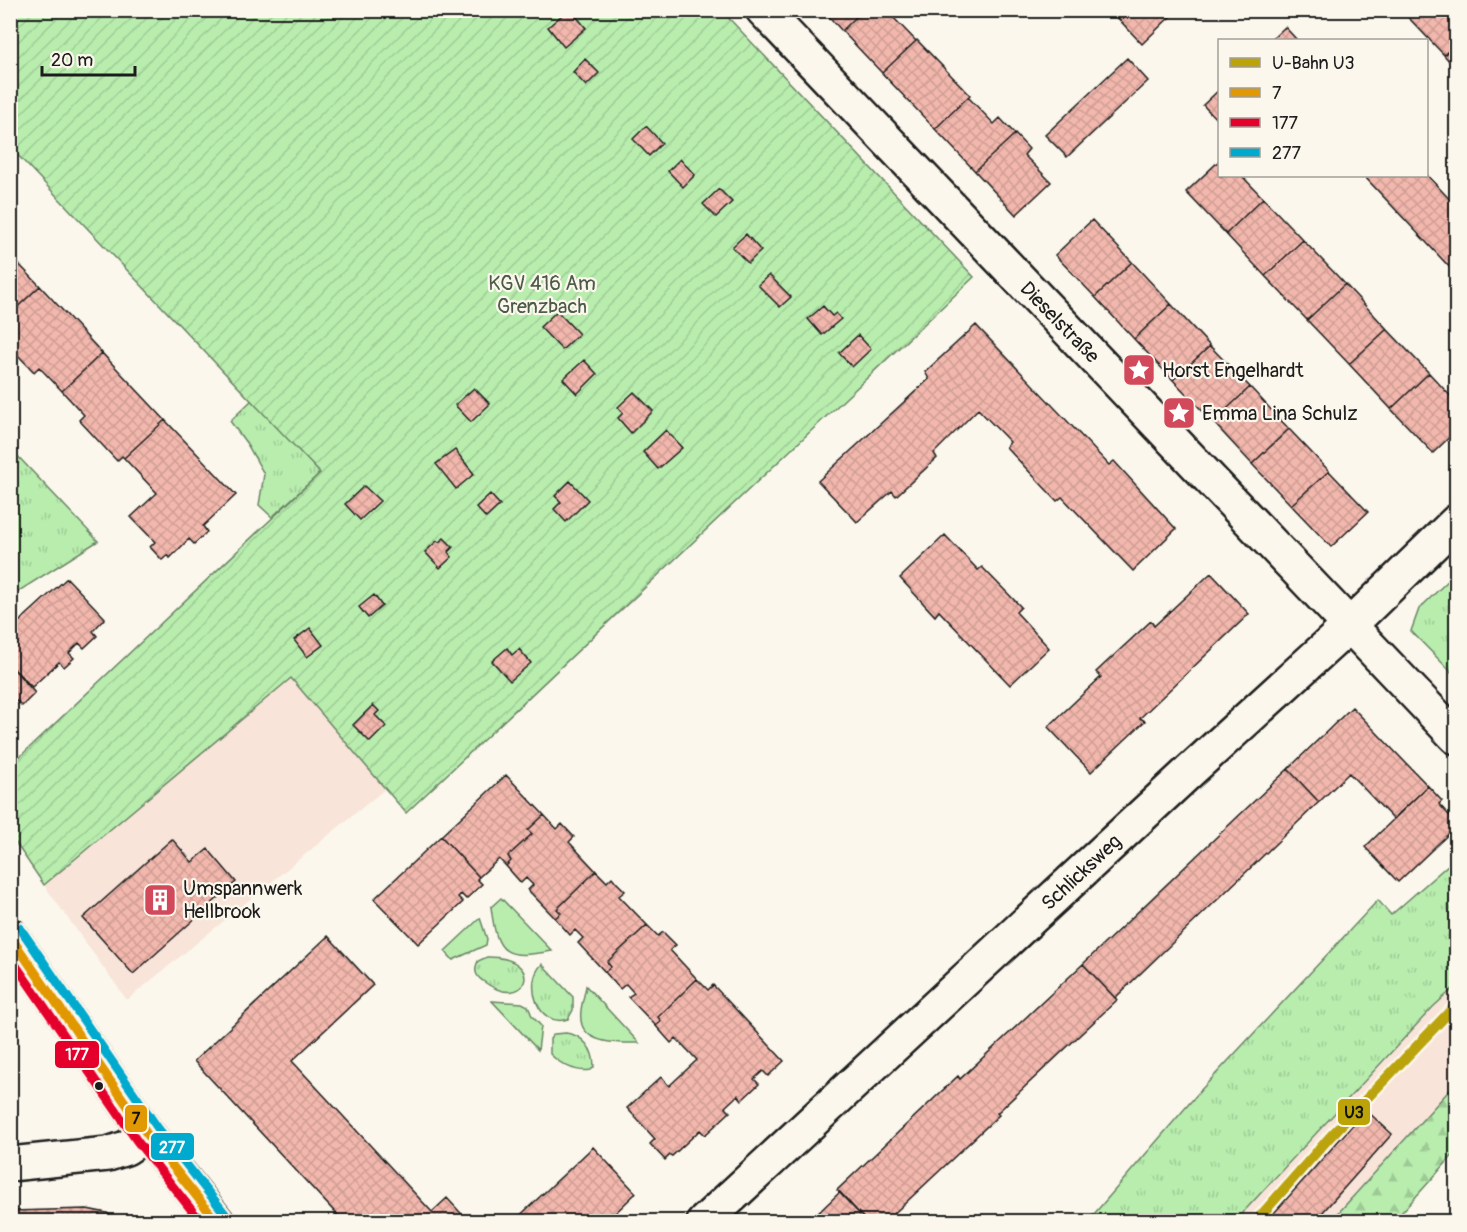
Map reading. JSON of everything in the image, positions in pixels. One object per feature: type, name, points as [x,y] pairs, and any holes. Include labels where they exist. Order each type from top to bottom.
[{"type":"street","name":"Dieselstraße","points":[[763,10],[1456,737]]},
{"type":"street","name":"Schlicksweg","points":[[704,1221],[1349,626],[1456,522]]},
{"type":"street","points":[[10,935],[147,1134],[217,1221]]},
{"type":"street","points":[[10,1164],[108,1154],[126,1148],[147,1134]]},
{"type":"shaded area","points":[[291,678],[385,789],[127,1000],[44,885]]},
{"type":"shaded area","points":[[1456,986],[1456,1083],[1331,1221],[1235,1222],[1434,1007]]},
{"type":"green space","name":"KGV 416 Am Grenzbach","points":[[11,11],[722,11],[974,277],[406,813],[291,678],[44,885],[11,836],[11,765],[320,473],[11,148]]},
{"type":"green space","points":[[253,399],[320,473],[272,517],[259,505],[264,474],[247,444],[230,421]]},
{"type":"green space","points":[[11,449],[98,541],[11,596]]},
{"type":"green space","points":[[1456,573],[1456,677],[1411,631],[1419,609]]},
{"type":"green space","points":[[1456,858],[1456,986],[1433,1007],[1235,1221],[1088,1221],[1200,1091],[1378,900],[1391,915]]},
{"type":"green space","points":[[501,898],[552,951],[514,954],[501,945],[496,936],[491,907]]},
{"type":"green space","points":[[480,918],[487,939],[486,945],[453,960],[445,951]]},
{"type":"green space","points":[[487,957],[506,959],[518,965],[524,973],[524,981],[520,988],[511,991],[499,990],[480,979],[476,972],[477,964],[478,961]]},
{"type":"green space","points":[[542,964],[573,997],[573,1010],[568,1019],[557,1020],[549,1017],[537,1002],[534,982],[536,972]]},
{"type":"green space","points":[[586,986],[639,1043],[607,1042],[586,1032],[581,1016]]},
{"type":"green space","points":[[492,1001],[522,1003],[528,1006],[532,1016],[541,1026],[538,1050]]},
{"type":"green space","points":[[566,1033],[578,1037],[590,1049],[594,1067],[591,1070],[585,1071],[569,1067],[550,1054],[550,1039],[554,1034]]},
{"type":"green space","points":[[1456,1083],[1456,1152],[1394,1221],[1331,1221]]},
{"type":"building","points":[[571,10],[586,28],[564,47],[548,27]]},
{"type":"building","points":[[823,10],[863,10],[842,31]]},
{"type":"building","points":[[863,10],[893,10],[890,14],[916,41],[882,73],[842,31]]},
{"type":"building","points":[[1113,10],[1177,10],[1142,44],[1112,12]]},
{"type":"building","points":[[1407,10],[1456,10],[1456,43],[1444,55],[1404,13]]},
{"type":"building","points":[[1285,27],[1296,39],[1272,39]]},
{"type":"building","points":[[917,40],[970,95],[935,129],[882,73]]},
{"type":"building","points":[[1456,43],[1456,69],[1444,55]]},
{"type":"building","points":[[1127,58],[1148,81],[1067,157],[1045,135]]},
{"type":"building","points":[[585,59],[599,73],[586,86],[573,72]]},
{"type":"building","points":[[1218,91],[1218,121],[1203,105]]},
{"type":"building","points":[[968,97],[994,124],[1000,118],[1015,134],[975,171],[935,129]]},
{"type":"building","points":[[646,126],[662,143],[649,156],[633,139]]},
{"type":"building","points":[[1015,134],[1029,149],[1024,155],[1051,182],[1016,215],[975,171]]},
{"type":"building","points":[[680,159],[695,175],[683,187],[668,171]]},
{"type":"building","points":[[1218,162],[1218,177],[1243,177],[1263,198],[1226,234],[1186,192]]},
{"type":"building","points":[[1428,176],[1456,206],[1456,274],[1365,177]]},
{"type":"building","points":[[719,189],[732,202],[716,217],[703,204]]},
{"type":"building","points":[[1263,198],[1303,240],[1265,276],[1226,234]]},
{"type":"building","points":[[1092,220],[1132,262],[1095,297],[1055,255]]},
{"type":"building","points":[[746,234],[761,251],[748,263],[732,247]]},
{"type":"building","points":[[1303,240],[1345,284],[1307,320],[1265,276]]},
{"type":"building","points":[[10,255],[40,286],[10,314]]},
{"type":"building","points":[[1132,262],[1171,304],[1134,339],[1095,297]]},
{"type":"building","points":[[769,275],[791,297],[780,307],[758,285]]},
{"type":"building","points":[[1345,284],[1387,329],[1349,364],[1307,320]]},
{"type":"building","points":[[40,286],[102,353],[62,391],[39,367],[34,372],[10,347],[10,314]]},
{"type":"building","points":[[1171,304],[1210,346],[1173,380],[1134,339]]},
{"type":"building","points":[[823,306],[832,316],[836,313],[841,319],[822,335],[808,319]]},
{"type":"building","points":[[557,311],[579,334],[562,350],[540,327]]},
{"type":"building","points":[[976,325],[1109,465],[1114,461],[1176,529],[1133,571],[1062,497],[1057,501],[1006,447],[1010,442],[978,409],[934,453],[937,458],[896,496],[892,491],[857,522],[818,481],[929,379],[925,372]]},
{"type":"building","points":[[1387,329],[1429,373],[1391,409],[1349,364]]},
{"type":"building","points":[[858,335],[871,349],[852,367],[839,353]]},
{"type":"building","points":[[1210,346],[1250,387],[1213,422],[1173,380]]},
{"type":"building","points":[[102,353],[165,420],[124,458],[122,456],[117,461],[79,420],[84,415],[62,391]]},
{"type":"building","points":[[584,360],[597,374],[577,394],[563,379]]},
{"type":"building","points":[[1429,373],[1456,402],[1456,431],[1433,453],[1391,409]]},
{"type":"building","points":[[1250,387],[1289,429],[1252,464],[1213,422]]},
{"type":"building","points":[[474,388],[490,404],[471,422],[455,405]]},
{"type":"building","points":[[634,392],[653,411],[631,433],[618,418],[623,413],[618,407]]},
{"type":"building","points":[[165,420],[236,495],[203,526],[207,532],[194,544],[189,539],[170,558],[168,555],[162,560],[150,547],[155,542],[131,517],[157,493],[124,458]]},
{"type":"building","points":[[1289,429],[1329,471],[1291,505],[1252,464]]},
{"type":"building","points":[[666,430],[682,448],[658,469],[643,452]]},
{"type":"building","points":[[455,450],[474,474],[456,489],[436,464]]},
{"type":"building","points":[[1329,471],[1368,512],[1331,547],[1291,505]]},
{"type":"building","points":[[570,481],[588,500],[566,522],[554,509],[561,502],[555,496]]},
{"type":"building","points":[[364,486],[380,501],[360,520],[345,504]]},
{"type":"building","points":[[490,494],[500,505],[486,518],[476,507]]},
{"type":"building","points":[[945,535],[978,570],[982,567],[1021,607],[1016,612],[1049,648],[1010,685],[939,611],[935,616],[900,578]]},
{"type":"building","points":[[444,538],[453,547],[448,552],[452,557],[440,568],[425,552]]},
{"type":"building","points":[[1211,573],[1249,614],[1140,718],[1145,721],[1091,772],[1048,727],[1101,677],[1096,672],[1151,621],[1154,626]]},
{"type":"building","points":[[67,578],[105,618],[93,631],[97,636],[84,648],[79,643],[69,653],[74,658],[64,667],[59,662],[32,687],[10,665],[10,630]]},
{"type":"building","points":[[374,595],[382,606],[368,618],[359,607]]},
{"type":"building","points":[[310,628],[323,645],[307,657],[294,640]]},
{"type":"building","points":[[507,648],[512,655],[519,649],[531,663],[510,681],[492,661]]},
{"type":"building","points":[[10,665],[35,693],[22,706],[17,701],[10,707]]},
{"type":"building","points":[[373,705],[379,711],[375,715],[386,726],[370,742],[353,725]]},
{"type":"building","points":[[1352,707],[1428,786],[1393,819],[1349,773],[1319,802],[1288,769]]},
{"type":"building","points":[[1288,769],[1319,802],[1115,998],[1083,964]]},
{"type":"building","points":[[506,775],[544,815],[528,830],[532,834],[508,856],[511,861],[506,866],[499,859],[479,877],[441,836]]},
{"type":"building","points":[[1428,786],[1442,801],[1439,804],[1456,823],[1456,827],[1398,882],[1365,847]]},
{"type":"building","points":[[544,815],[557,829],[562,824],[574,837],[569,842],[596,871],[557,909],[561,913],[555,918],[528,890],[533,885],[526,878],[521,883],[506,866],[511,861],[508,856],[532,834],[528,830]]},
{"type":"building","points":[[441,836],[479,877],[477,879],[482,884],[466,899],[461,894],[458,897],[463,902],[418,944],[374,899]]},
{"type":"building","name":"Umspannwerk Hellbrook","points":[[172,839],[192,862],[208,849],[236,882],[133,974],[83,918]]},
{"type":"building","points":[[596,871],[607,882],[612,877],[625,891],[619,896],[647,925],[607,962],[611,967],[605,972],[578,943],[583,938],[575,930],[570,935],[555,918],[561,913],[557,909]]},
{"type":"building","points":[[647,925],[658,936],[663,932],[676,945],[670,950],[697,979],[658,1017],[661,1021],[656,1026],[628,997],[634,993],[626,984],[620,989],[605,972],[611,967],[607,962]]},
{"type":"building","points":[[328,936],[373,985],[292,1061],[432,1212],[447,1198],[469,1222],[344,1222],[194,1061]]},
{"type":"building","points":[[1083,964],[1117,1000],[885,1222],[867,1222],[837,1190],[958,1076],[960,1079]]},
{"type":"building","points":[[697,979],[708,990],[713,985],[784,1061],[768,1076],[763,1071],[754,1079],[759,1084],[742,1100],[738,1095],[725,1107],[730,1112],[705,1135],[700,1130],[665,1160],[650,1144],[655,1139],[627,1108],[661,1077],[669,1086],[697,1060],[676,1038],[671,1043],[656,1026],[661,1021],[658,1017]]},
{"type":"building","points":[[1366,1110],[1392,1134],[1314,1222],[1266,1222]]},
{"type":"building","points":[[593,1147],[636,1193],[606,1222],[513,1222]]},
{"type":"building","points":[[840,1192],[867,1222],[810,1222],[814,1217]]},
{"type":"building","points":[[87,1209],[107,1213],[118,1222],[12,1222],[12,1211]]},
{"type":"metro line","name":"U3","points":[[1255,1222],[1329,1138],[1456,1005]]},
{"type":"transit line","name":"277","points":[[20,928],[157,1127],[226,1215]]},
{"type":"transit line","name":"7","points":[[10,936],[147,1134],[217,1222]]},
{"type":"transit line","name":"177","points":[[10,957],[137,1141],[201,1222]]},
{"type":"place","name":"Horst Engelhardt","points":[[1139,370]]},
{"type":"place","name":"Emma Lina Schulz","points":[[1179,413]]},
{"type":"place","name":"Umspannwerk Hellbrook","points":[[160,900]]}]
